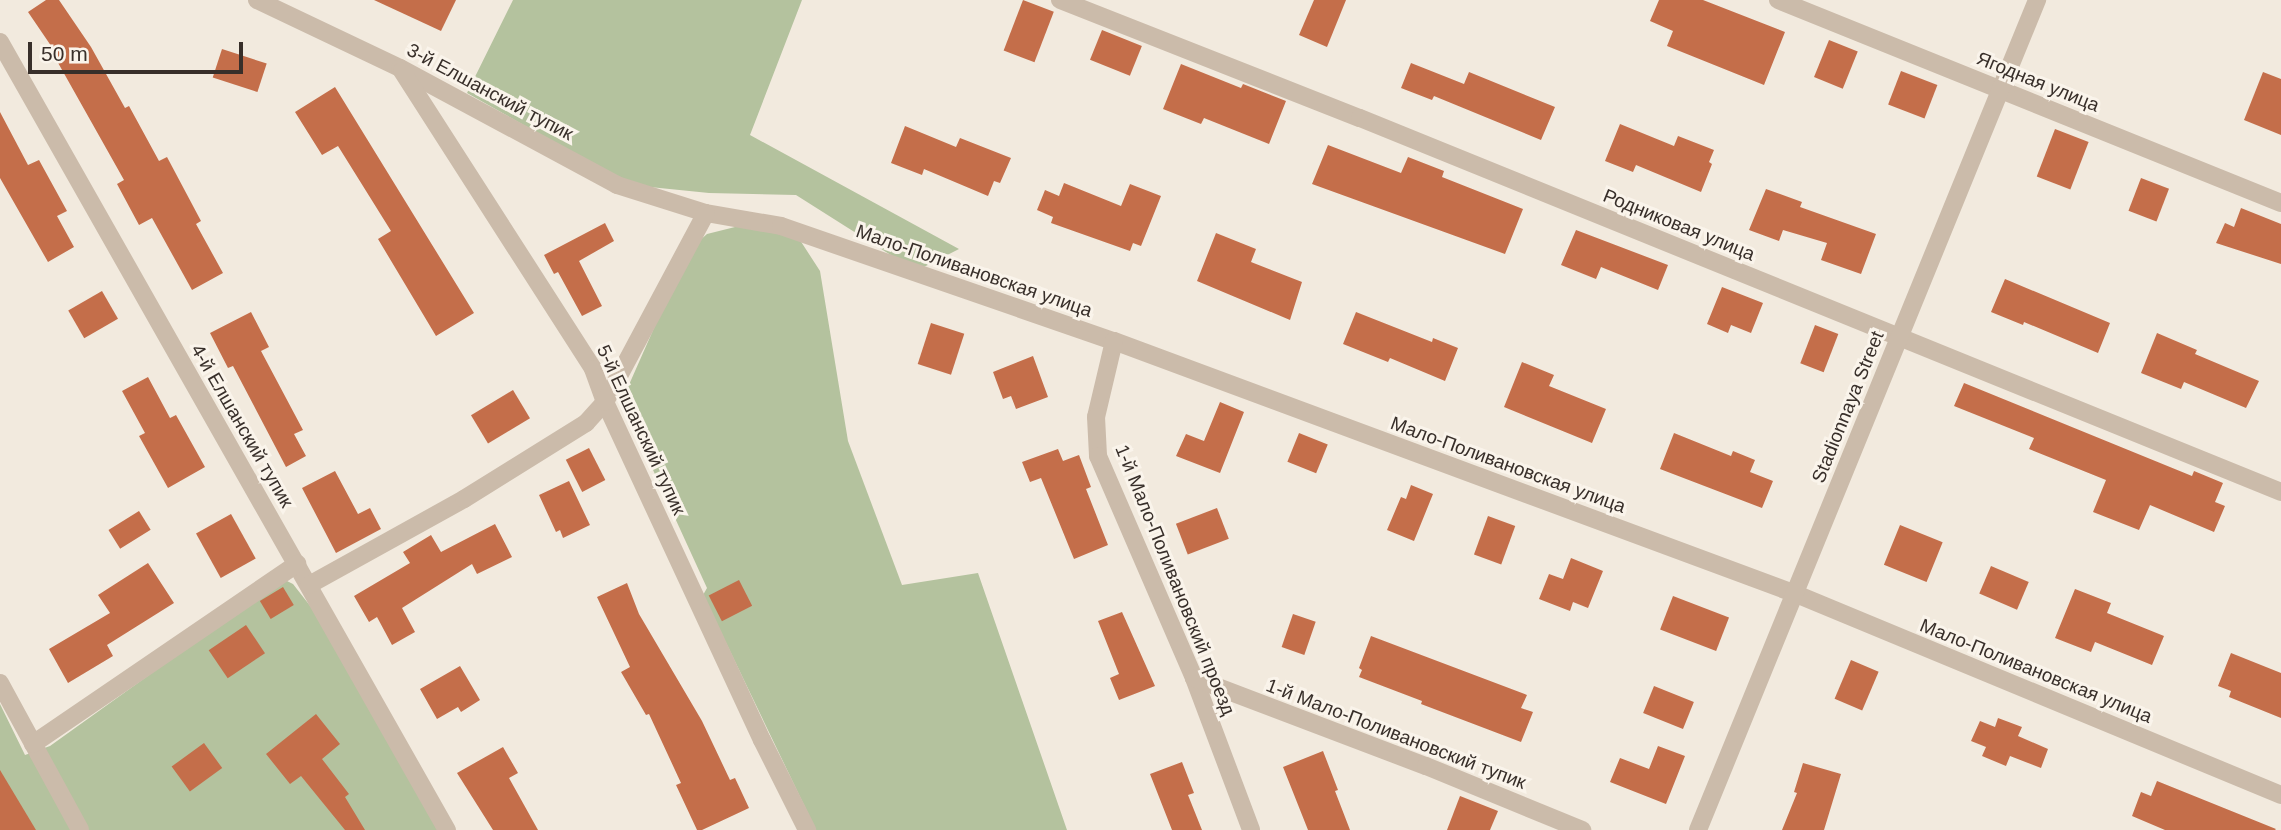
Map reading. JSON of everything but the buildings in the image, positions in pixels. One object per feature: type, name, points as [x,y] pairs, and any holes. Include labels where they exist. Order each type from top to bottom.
[{"type":"street","name":"3-й Елшанский тупик","points":[[257,0],[401,68],[617,185],[706,212]]},
{"type":"street","name":"Родниковая улица","points":[[1060,0],[1386,128],[2281,492]]},
{"type":"street","name":"Ягодная улица","points":[[1778,0],[2281,204]]},
{"type":"street","name":"Stadionnaya Street","points":[[1698,830],[2037,0]]},
{"type":"street","name":"4-й Елшанский тупик","points":[[0,42],[447,830]]},
{"type":"street","name":"5-й Елшанский тупик","points":[[401,68],[593,369],[605,402],[807,830]]},
{"type":"street","points":[[309,585],[464,499],[586,423],[605,402],[706,212]]},
{"type":"street","name":"Мало-Поливановская улица","points":[[706,212],[781,226],[1114,341],[1796,594],[2281,795]]},
{"type":"street","name":"1-й Мало-Поливановский проезд","points":[[1114,341],[1096,418],[1098,456],[1194,678],[1251,830]]},
{"type":"street","points":[[33,744],[297,564]]},
{"type":"street","name":"1-й Мало-Поливановский тупик","points":[[1194,678],[1426,766],[1582,830]]},
{"type":"street","points":[[0,683],[80,830]]},
{"type":"green space","points":[[513,0],[802,0],[750,135],[959,249],[916,271],[796,195],[709,193],[630,185],[467,93]]},
{"type":"green space","points":[[787,220],[820,271],[848,441],[902,585],[978,573],[1067,830],[816,830],[703,595],[707,588],[627,413],[628,387],[688,251],[707,234],[751,223]]},
{"type":"green space","points":[[283,579],[293,584],[311,607],[439,830],[0,830],[0,704],[25,755],[50,746]]}]
